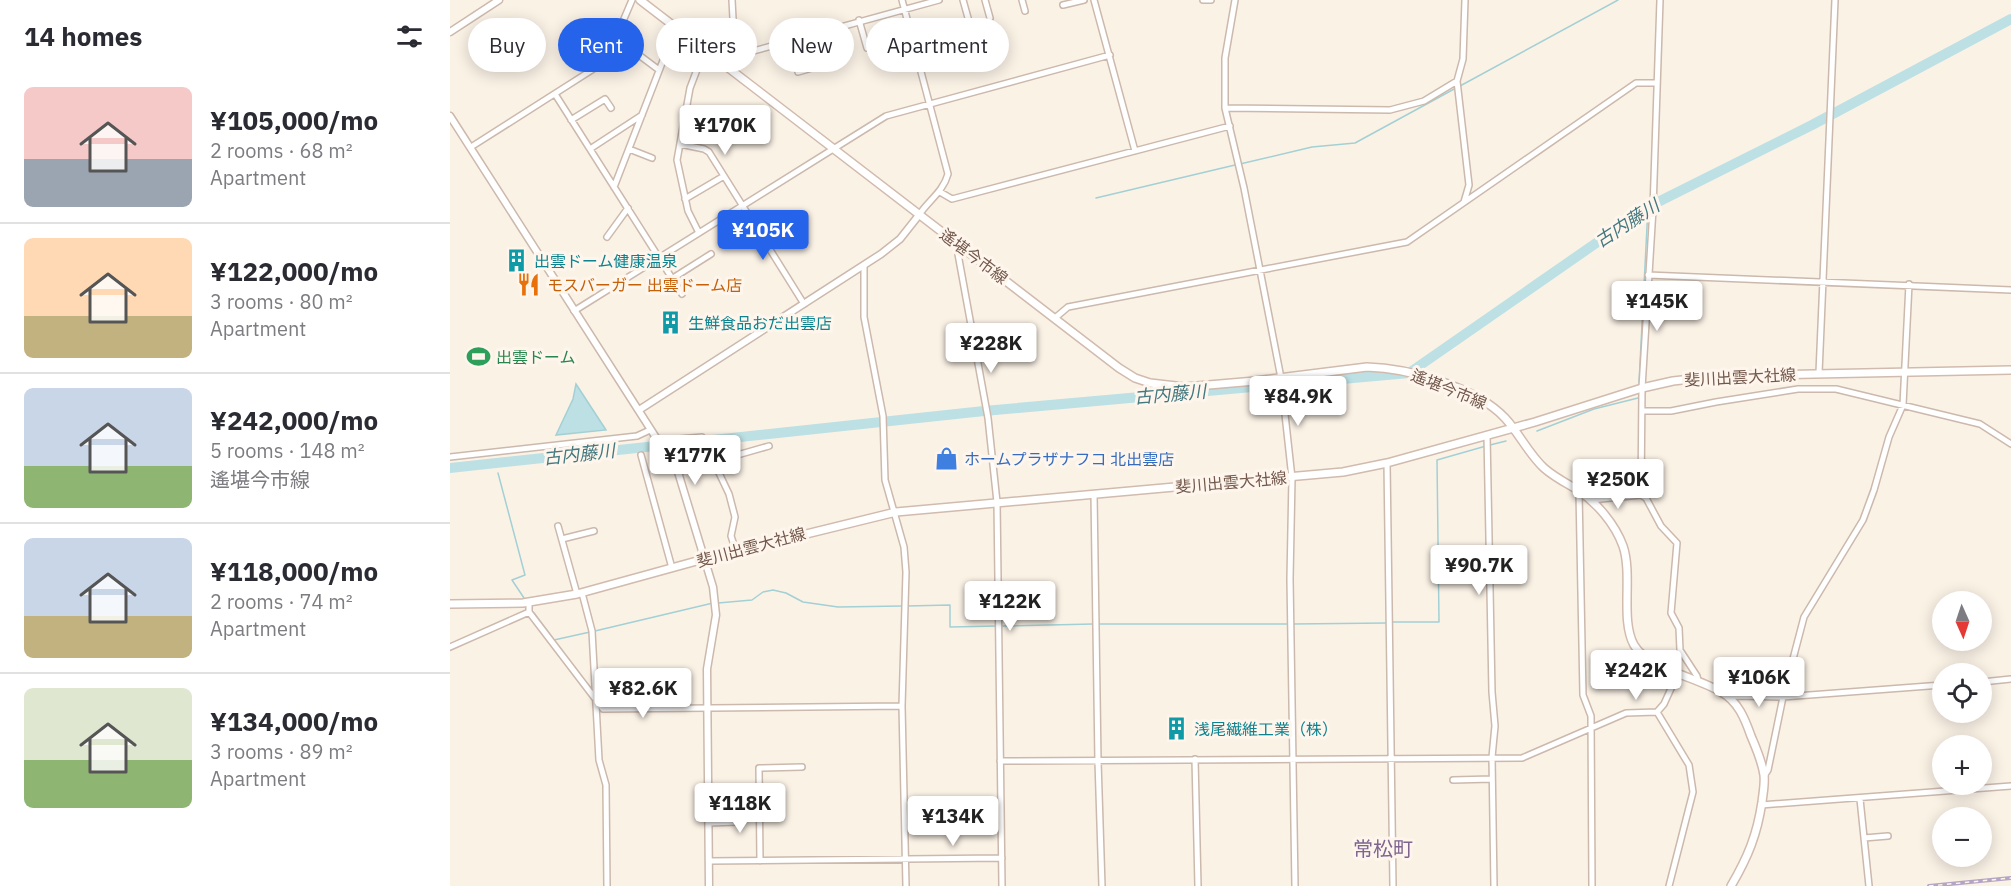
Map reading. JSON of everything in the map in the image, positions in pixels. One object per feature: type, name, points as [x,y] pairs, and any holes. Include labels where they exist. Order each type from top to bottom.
[{"type":"main road","name":"遙堪今市線","points":[[640,0],[664,18]]},
{"type":"main road","name":"遙堪今市線","points":[[734,72],[1135,378],[1150,383],[1185,387],[1366,367],[1417,373],[1481,399],[1496,408],[1543,467],[1591,500],[1608,518],[1623,546],[1626,562],[1628,616],[1631,639],[1636,648],[1649,658],[1678,673],[1722,692],[1731,699],[1745,719],[1764,776],[1759,826],[1752,846],[1731,886]]},
{"type":"main road","name":"斐川出雲大社線","points":[[450,604],[529,603],[580,593],[704,559],[896,512],[1292,478],[1387,464],[1642,388],[1673,381],[1717,376],[2011,370]]},
{"type":"street","points":[[450,32],[499,0]]},
{"type":"street","points":[[624,18],[632,0]]},
{"type":"street","points":[[732,0],[733,18]]},
{"type":"street","points":[[639,410],[864,266],[900,239],[926,204],[940,192],[948,174],[902,0]]},
{"type":"street","points":[[854,21],[939,0]]},
{"type":"street","points":[[963,0],[968,18]]},
{"type":"street","points":[[985,0],[990,18]]},
{"type":"street","points":[[1022,0],[1025,11]]},
{"type":"street","points":[[1063,6],[1084,0]]},
{"type":"street","points":[[1094,0],[1135,151]]},
{"type":"street","points":[[1203,0],[1211,0]]},
{"type":"street","points":[[1235,0],[1225,58],[1225,108],[1281,378],[1292,478],[1290,579],[1295,886]]},
{"type":"street","points":[[1464,0],[1463,59],[1457,81],[1469,185],[1464,202]]},
{"type":"street","points":[[1641,495],[1642,388],[1653,209],[1660,0]]},
{"type":"street","points":[[1819,374],[1835,0]]},
{"type":"street","points":[[859,20],[866,44]]},
{"type":"street","points":[[574,311],[886,116],[1110,56]]},
{"type":"street","points":[[471,147],[589,72]]},
{"type":"street","points":[[614,187],[658,72]]},
{"type":"street","points":[[696,72],[690,88],[677,160],[688,210],[699,233]]},
{"type":"street","points":[[1225,108],[1390,110],[1424,101],[1457,81]]},
{"type":"street","points":[[1054,318],[1068,307],[1407,242],[1636,83],[1656,83]]},
{"type":"street","points":[[555,94],[682,294]]},
{"type":"street","points":[[571,120],[605,99],[610,108]]},
{"type":"street","points":[[590,149],[643,114]]},
{"type":"street","points":[[450,118],[471,147],[678,472],[712,587],[716,615],[707,669],[709,886]]},
{"type":"street","points":[[940,192],[952,199],[1230,126]]},
{"type":"street","points":[[680,144],[704,148],[709,152],[804,304]]},
{"type":"street","points":[[629,149],[652,158]]},
{"type":"street","points":[[685,199],[724,176]]},
{"type":"street","points":[[607,237],[627,208]]},
{"type":"street","points":[[961,244],[958,254],[988,418],[997,502],[1002,886]]},
{"type":"street","points":[[673,278],[711,254]]},
{"type":"street","points":[[864,266],[864,317],[883,416],[885,480],[896,512],[904,547],[906,572],[902,706],[906,886]]},
{"type":"street","points":[[1648,274],[2011,290]]},
{"type":"street","points":[[1764,776],[1768,770],[1783,697],[1804,616],[1863,520],[1874,490],[1888,437],[1903,405],[1909,284]]},
{"type":"street","points":[[1642,411],[1671,411],[1797,389],[1836,389],[1980,424],[2011,444]]},
{"type":"street","points":[[450,457],[637,436],[650,430]]},
{"type":"street","points":[[1487,435],[1492,692],[1495,726],[1492,757],[1494,886]]},
{"type":"street","points":[[657,441],[702,437],[729,494],[735,518],[731,536],[736,551]]},
{"type":"street","points":[[678,472],[769,446]]},
{"type":"street","points":[[641,455],[672,568]]},
{"type":"street","points":[[1387,464],[1393,886]]},
{"type":"street","points":[[1579,492],[1583,694],[1591,716],[1592,886]]},
{"type":"street","points":[[1094,494],[1102,886]]},
{"type":"street","points":[[1591,500],[1641,495],[1646,498],[1661,526],[1677,543],[1671,613],[1678,628],[1680,650],[1698,676],[1698,681]]},
{"type":"street","points":[[558,526],[592,631],[599,760],[606,784],[607,886]]},
{"type":"street","points":[[562,539],[594,531]]},
{"type":"street","points":[[529,603],[529,612],[603,709],[902,706]]},
{"type":"street","points":[[450,647],[529,612]]},
{"type":"street","points":[[1658,712],[1678,673]]},
{"type":"street","points":[[1992,681],[2011,679]]},
{"type":"street","points":[[1731,699],[1735,696],[1783,697],[1932,686]]},
{"type":"street","points":[[1000,761],[1522,758],[1626,713],[1658,712]]},
{"type":"street","points":[[1658,712],[1689,765],[1693,792],[1670,886]]},
{"type":"street","points":[[1195,759],[1198,886]]},
{"type":"street","points":[[760,861],[759,768],[802,767]]},
{"type":"street","points":[[1452,780],[1492,779]]},
{"type":"street","points":[[1761,805],[2011,786]]},
{"type":"street","points":[[708,789],[759,789]]},
{"type":"street","points":[[1860,799],[1869,886]]},
{"type":"street","points":[[709,823],[738,822],[738,807]]},
{"type":"street","points":[[1864,838],[1888,836]]},
{"type":"street","points":[[709,861],[1002,858]]},
{"type":"water","points":[[576,384],[606,430],[556,435],[573,399]]},
{"type":"waterway","points":[[1460,86],[1618,0]]},
{"type":"waterway","name":"古内藤川","points":[[450,468],[984,411],[1409,373],[1648,207],[1812,125],[2011,19]]},
{"type":"waterway","points":[[1240,164],[1312,147],[1355,143],[1456,88]]},
{"type":"waterway","points":[[1096,198],[1235,165]]},
{"type":"waterway","points":[[1639,383],[1648,207]]},
{"type":"waterway","points":[[1537,431],[1594,409],[1638,398]]},
{"type":"waterway","points":[[1490,445],[1506,441]]},
{"type":"waterway","points":[[1392,622],[1439,622],[1437,460],[1486,446]]},
{"type":"waterway","points":[[498,473],[525,575],[512,580],[524,598]]},
{"type":"waterway","points":[[718,603],[752,600],[763,592],[773,590],[786,593],[803,602],[838,607],[902,606]]},
{"type":"waterway","points":[[595,631],[713,603]]},
{"type":"waterway","points":[[907,606],[950,605],[950,627],[997,626]]},
{"type":"waterway","points":[[534,613],[554,640],[590,632]]},
{"type":"waterway","points":[[1293,624],[1387,623]]},
{"type":"waterway","points":[[1002,626],[1093,624]]},
{"type":"waterway","points":[[1098,624],[1288,624]]},
{"type":"railway","points":[[1929,886],[2011,878]]},
{"type":"place","name":"出雲ドーム健康温泉","points":[[516,261]]},
{"type":"place","name":"モスバーガー 出雲ドーム店","points":[[529,285]]},
{"type":"place","name":"生鮮食品おだ出雲店","points":[[670,323]]},
{"type":"place","name":"出雲ドーム","points":[[478,357]]},
{"type":"place","name":"ホームプラザナフコ 北出雲店","points":[[946,459]]},
{"type":"place","name":"浅尾繊維工業（株）","points":[[1176,729]]},
{"type":"district","name":"常松町","points":[[1383,848]]}]
